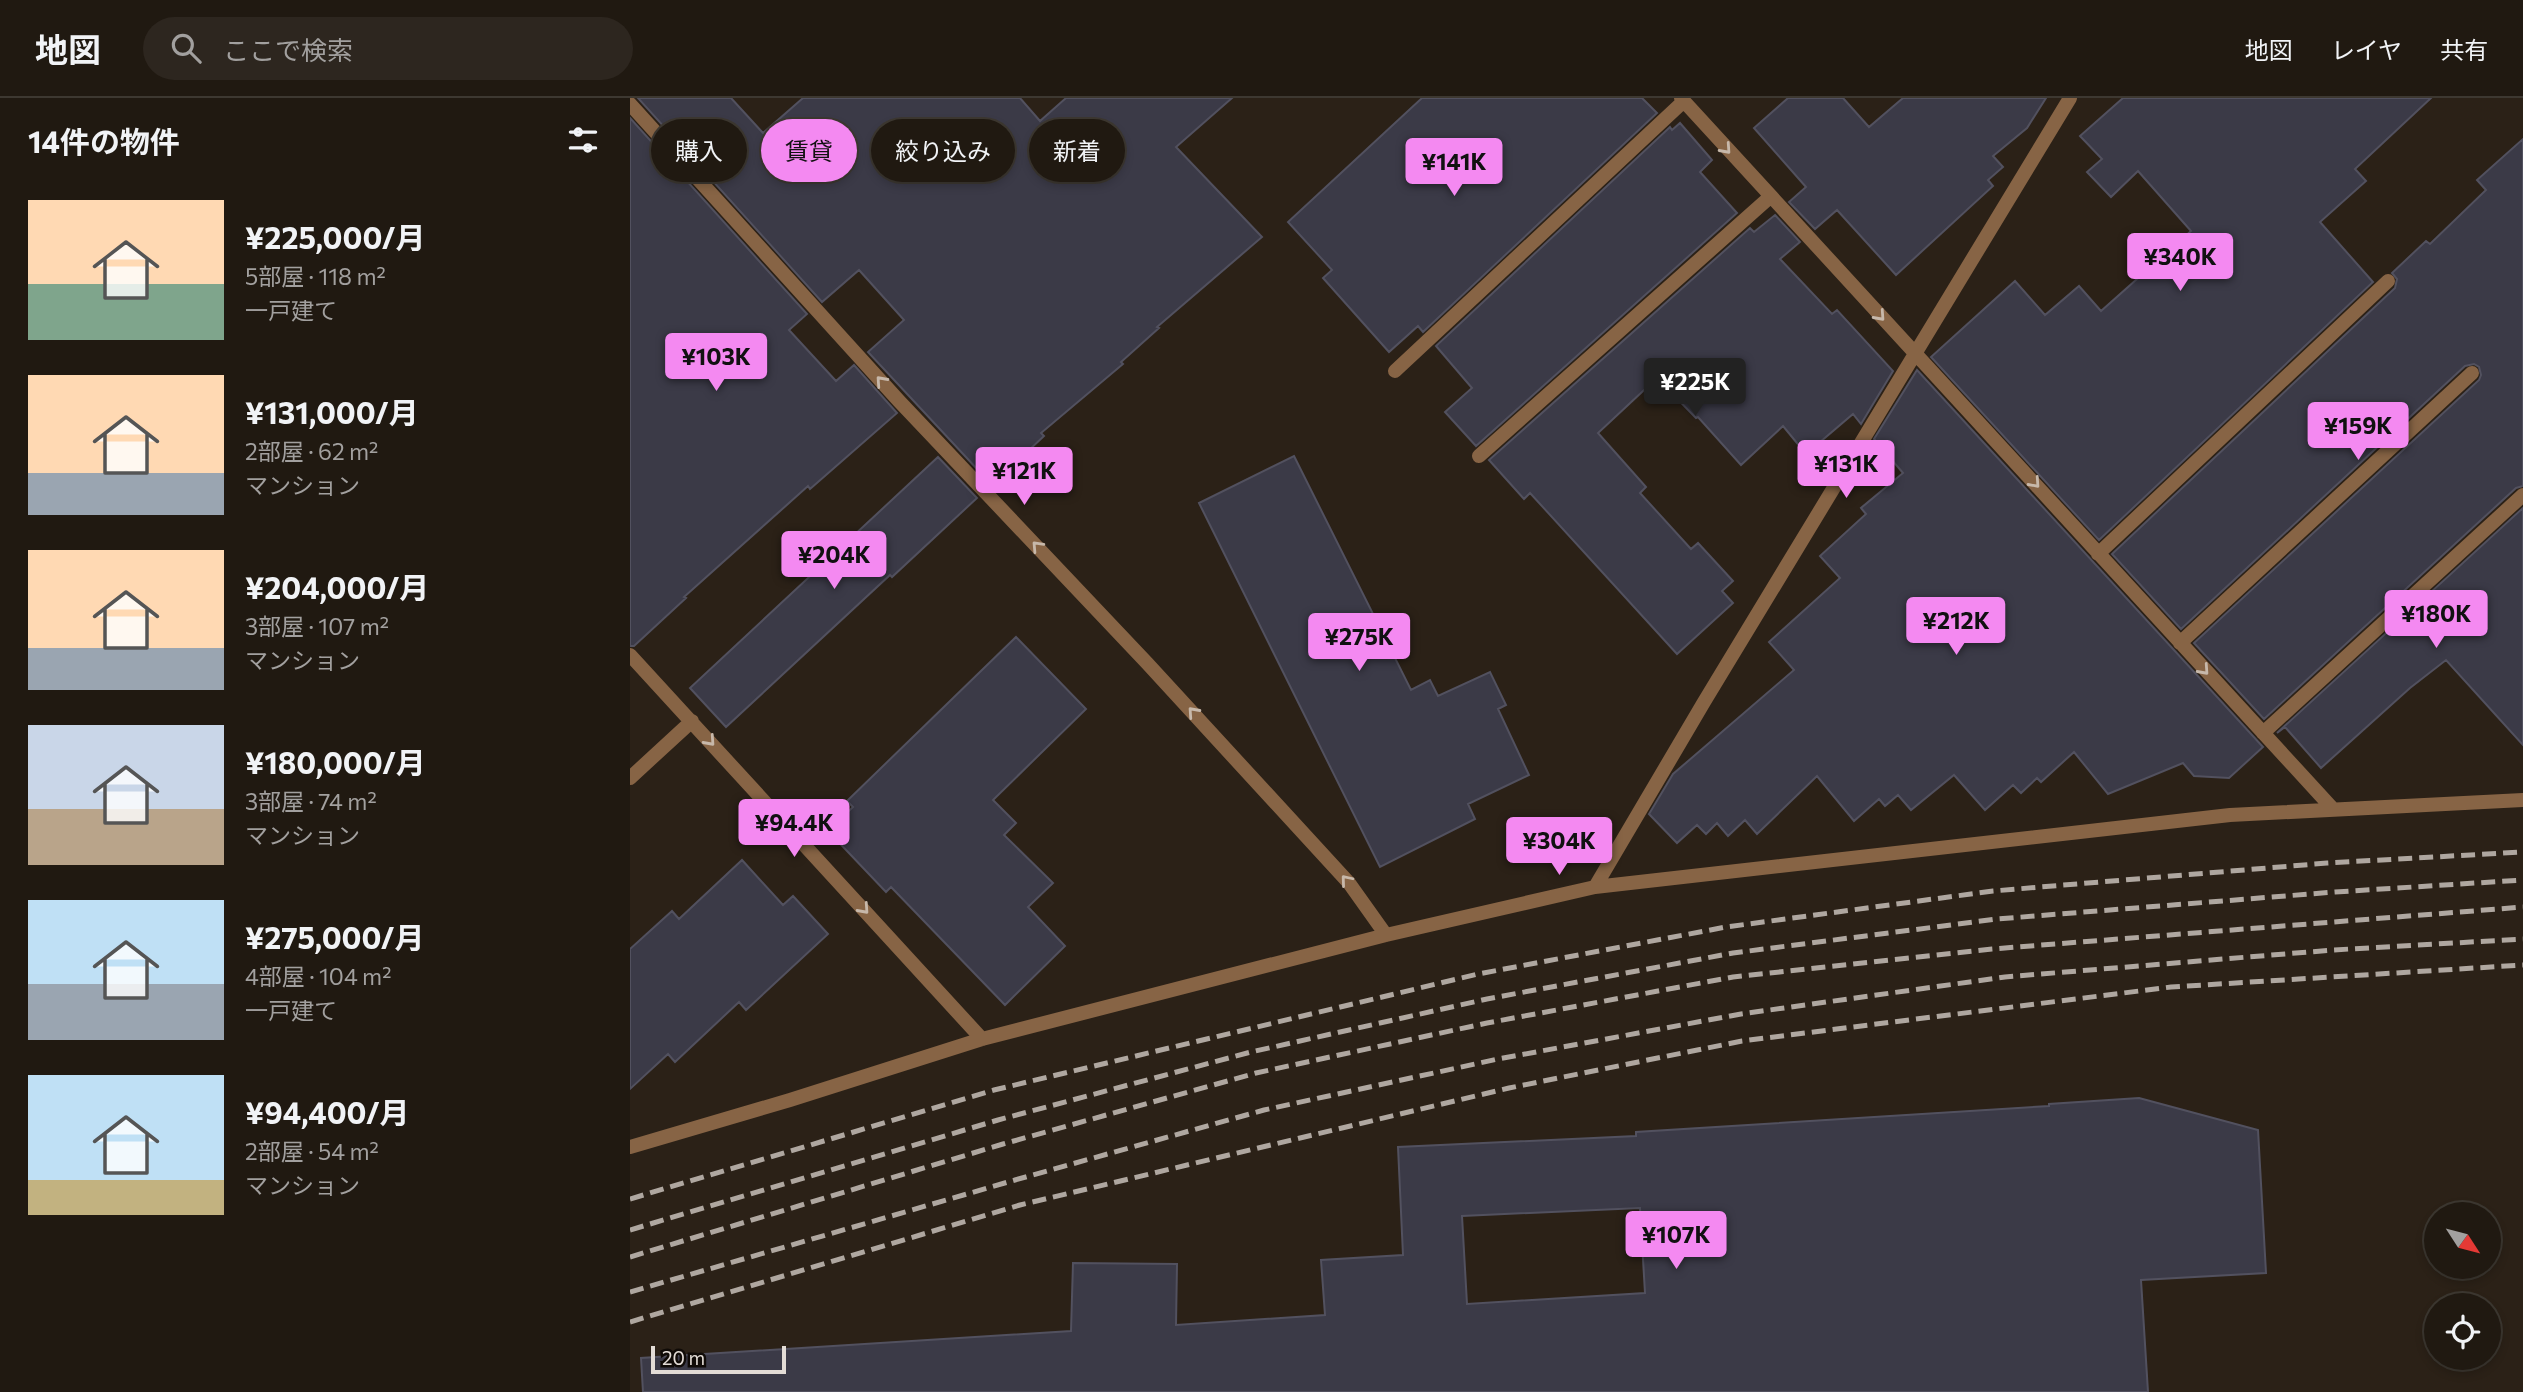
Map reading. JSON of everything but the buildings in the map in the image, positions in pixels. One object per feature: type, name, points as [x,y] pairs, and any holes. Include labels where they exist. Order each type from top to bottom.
[{"type":"street","points":[[1595,887],[1913,354],[2070,98]]},
{"type":"street","points":[[1395,371],[1682,100],[2333,809]]},
{"type":"street","points":[[630,104],[900,401],[1147,663],[1349,883],[1387,935]]},
{"type":"street","points":[[1479,456],[1770,197]]},
{"type":"street","points":[[2098,554],[2388,281]]},
{"type":"street","points":[[2180,643],[2472,373]]},
{"type":"street","points":[[2263,733],[2523,495]]},
{"type":"street","points":[[630,655],[982,1039]]},
{"type":"street","points":[[630,778],[692,721]]},
{"type":"street","points":[[630,1147],[982,1039],[1387,935],[1595,887],[2230,815],[2523,800]]},
{"type":"railway","points":[[630,1199],[994,1090],[1478,974],[1726,927],[1993,891],[2327,863],[2523,852]]},
{"type":"railway","points":[[630,1230],[998,1120],[1251,1052],[1487,999],[1733,953],[1997,919],[2523,880]]},
{"type":"railway","points":[[630,1257],[1003,1144],[1256,1073],[1487,1023],[1733,977],[1992,949],[2523,907]]},
{"type":"railway","points":[[630,1292],[1264,1110],[1498,1059],[1741,1014],[2005,977],[2333,950],[2523,939]]},
{"type":"railway","points":[[630,1322],[1020,1205],[1509,1088],[1742,1041],[2171,987],[2523,965]]}]
